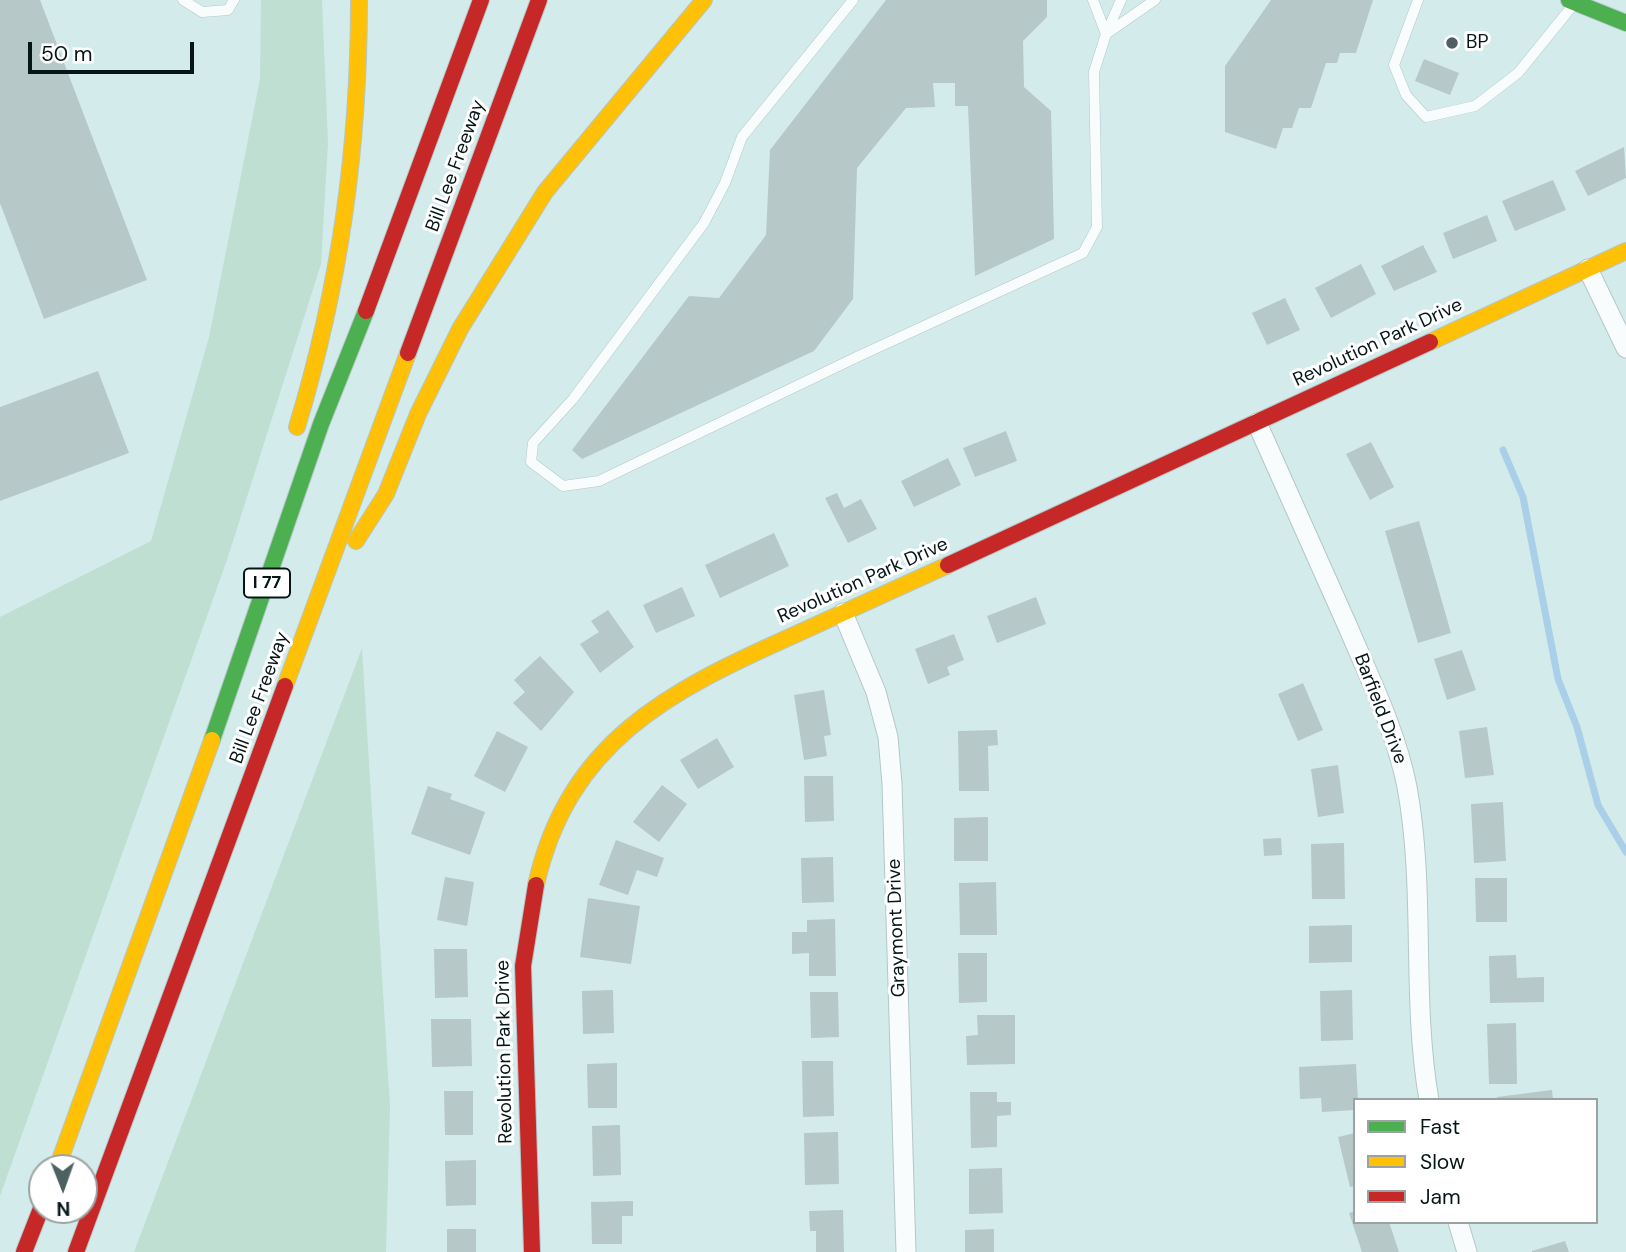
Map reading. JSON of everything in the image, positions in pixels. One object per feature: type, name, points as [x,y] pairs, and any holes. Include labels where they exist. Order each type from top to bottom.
[{"type":"main road","points":[[294,437],[327,319],[346,216],[355,131],[359,0]]},
{"type":"main road","name":"Bill Lee Freeway","points":[[62,1154],[226,701],[321,424],[481,0]]},
{"type":"main road","name":"Bill Lee Freeway","points":[[76,1252],[539,0]]},
{"type":"main road","points":[[318,601],[386,494],[418,414],[460,329],[545,192],[704,0]]},
{"type":"main road","points":[[1573,1],[1626,23]]},
{"type":"main road","name":"Revolution Park Drive","points":[[532,1252],[523,966],[527,921],[535,881],[558,819],[581,781],[609,746],[659,702],[693,682],[1626,251]]},
{"type":"main road","points":[[226,701],[264,538]]},
{"type":"main road","points":[[24,1252],[35,1224]]},
{"type":"street","points":[[1588,269],[1626,348]]},
{"type":"street","name":"Barfield Drive","points":[[1257,423],[1380,699],[1404,773],[1413,826],[1421,1024],[1429,1098]]},
{"type":"street","name":"Graymont Drive","points":[[843,613],[876,692],[888,737],[906,1252]]},
{"type":"street","points":[[1459,1224],[1467,1252]]},
{"type":"lane","points":[[183,0],[202,12],[228,10],[234,0]]},
{"type":"lane","points":[[853,0],[742,137],[725,183],[704,223],[573,399],[533,443],[531,463],[563,486],[599,481],[859,356],[1083,253],[1097,227],[1094,72],[1106,34],[1121,0]]},
{"type":"lane","points":[[1093,0],[1106,34]]},
{"type":"lane","points":[[1106,34],[1155,0]]},
{"type":"lane","points":[[1418,0],[1394,65],[1406,95],[1426,117],[1475,106],[1518,73],[1573,1]]},
{"type":"green space","points":[[261,0],[322,0],[328,143],[321,264],[227,560],[0,1196],[0,617],[151,541],[209,337],[260,79]]},
{"type":"green space","points":[[362,648],[390,1106],[386,1252],[134,1252]]},
{"type":"building","points":[[0,0],[40,0],[147,280],[44,319],[0,203]]},
{"type":"building","points":[[886,0],[1047,0],[1047,17],[1023,41],[1024,87],[1051,111],[1054,239],[975,276],[968,106],[955,106],[955,83],[933,83],[935,107],[906,108],[857,168],[853,299],[814,351],[582,459],[572,450],[689,296],[719,298],[766,235],[770,150]]},
{"type":"building","points":[[1271,0],[1373,0],[1356,53],[1340,53],[1337,63],[1326,63],[1311,108],[1299,108],[1292,128],[1283,128],[1276,149],[1225,132],[1225,66]]},
{"type":"building","points":[[1424,59],[1459,73],[1450,95],[1415,81]]},
{"type":"building","points":[[1624,147],[1626,178],[1588,196],[1575,171]]},
{"type":"building","points":[[1553,180],[1566,210],[1515,231],[1502,201]]},
{"type":"building","points":[[1487,215],[1497,241],[1453,259],[1443,233]]},
{"type":"building","points":[[1423,245],[1437,272],[1394,291],[1381,266]]},
{"type":"building","points":[[1361,264],[1376,294],[1331,318],[1315,288]]},
{"type":"building","points":[[1285,298],[1300,330],[1267,345],[1252,313]]},
{"type":"building","points":[[98,371],[129,453],[0,501],[0,407]]},
{"type":"building","points":[[1006,431],[1017,461],[975,477],[963,448]]},
{"type":"building","points":[[1371,442],[1394,487],[1370,500],[1346,454]]},
{"type":"building","points":[[948,458],[961,485],[914,507],[901,481]]},
{"type":"building","points":[[837,493],[844,508],[861,499],[877,529],[848,543],[825,498]]},
{"type":"building","points":[[1419,521],[1451,633],[1418,643],[1385,531]]},
{"type":"building","points":[[774,533],[789,566],[720,598],[705,565]]},
{"type":"building","points":[[682,587],[695,616],[656,633],[643,605]]},
{"type":"building","points":[[1036,597],[1046,624],[997,643],[987,616]]},
{"type":"building","points":[[608,610],[634,647],[600,673],[580,644],[599,632],[591,621]]},
{"type":"building","points":[[954,634],[964,660],[947,667],[950,675],[928,684],[915,649]]},
{"type":"building","points":[[1462,650],[1476,690],[1447,700],[1434,659]]},
{"type":"building","points":[[540,656],[574,692],[541,731],[513,703],[525,692],[514,680]]},
{"type":"building","points":[[1303,683],[1323,730],[1298,741],[1278,694]]},
{"type":"building","points":[[824,690],[831,735],[824,736],[827,756],[804,760],[794,695]]},
{"type":"building","points":[[1487,727],[1494,775],[1465,778],[1459,731]]},
{"type":"building","points":[[997,730],[998,745],[988,746],[989,791],[959,791],[958,731]]},
{"type":"building","points":[[497,731],[528,747],[505,792],[474,776]]},
{"type":"building","points":[[717,738],[734,767],[698,789],[680,760]]},
{"type":"building","points":[[1338,765],[1344,813],[1318,817],[1311,769]]},
{"type":"building","points":[[804,776],[833,776],[834,821],[805,822]]},
{"type":"building","points":[[662,785],[687,804],[659,842],[633,822]]},
{"type":"building","points":[[428,786],[452,794],[450,799],[485,812],[470,855],[411,834]]},
{"type":"building","points":[[1503,802],[1506,861],[1474,863],[1471,804]]},
{"type":"building","points":[[988,817],[988,861],[954,861],[954,818]]},
{"type":"building","points":[[1281,838],[1282,855],[1264,856],[1263,839]]},
{"type":"building","points":[[616,840],[664,858],[657,877],[637,870],[628,895],[599,885]]},
{"type":"building","points":[[1344,843],[1345,899],[1312,899],[1311,844]]},
{"type":"building","points":[[833,857],[834,902],[802,903],[801,858]]},
{"type":"building","points":[[445,877],[474,882],[467,926],[437,920]]},
{"type":"building","points":[[1475,878],[1507,878],[1507,922],[1476,922]]},
{"type":"building","points":[[996,882],[997,935],[960,935],[959,883]]},
{"type":"building","points":[[588,898],[640,906],[631,964],[580,957]]},
{"type":"building","points":[[835,919],[836,976],[809,976],[809,953],[792,954],[792,932],[807,932],[807,920]]},
{"type":"building","points":[[1352,925],[1352,962],[1309,963],[1309,926]]},
{"type":"building","points":[[434,949],[467,949],[468,997],[435,998]]},
{"type":"building","points":[[958,953],[987,953],[987,1002],[959,1003]]},
{"type":"building","points":[[1516,955],[1517,978],[1544,977],[1544,1002],[1490,1003],[1489,956]]},
{"type":"building","points":[[613,990],[614,1033],[583,1034],[582,991]]},
{"type":"building","points":[[1352,990],[1353,1040],[1321,1041],[1320,991]]},
{"type":"building","points":[[810,992],[838,992],[839,1037],[811,1038]]},
{"type":"building","points":[[977,1015],[1015,1015],[1015,1064],[967,1065],[966,1036],[978,1035]]},
{"type":"building","points":[[431,1019],[471,1019],[472,1066],[432,1067]]},
{"type":"building","points":[[1516,1023],[1517,1084],[1489,1084],[1487,1024]]},
{"type":"building","points":[[802,1061],[833,1061],[834,1116],[803,1117]]},
{"type":"building","points":[[617,1063],[617,1108],[588,1108],[587,1064]]},
{"type":"building","points":[[1356,1064],[1358,1098],[1353,1098],[1353,1110],[1322,1112],[1321,1098],[1300,1099],[1299,1067]]},
{"type":"building","points":[[1552,1090],[1553,1098],[1497,1098]]},
{"type":"building","points":[[444,1091],[473,1091],[473,1135],[445,1135]]},
{"type":"building","points":[[970,1092],[997,1092],[997,1102],[1011,1102],[1011,1115],[997,1116],[997,1147],[971,1148]]},
{"type":"building","points":[[620,1125],[621,1175],[593,1176],[592,1126]]},
{"type":"building","points":[[838,1132],[839,1184],[805,1185],[804,1133]]},
{"type":"building","points":[[1353,1133],[1353,1186],[1350,1187],[1338,1137]]},
{"type":"building","points":[[476,1160],[476,1205],[446,1206],[445,1161]]},
{"type":"building","points":[[1002,1168],[1003,1213],[969,1214],[969,1169]]},
{"type":"building","points":[[633,1201],[633,1216],[622,1216],[622,1244],[592,1244],[591,1202]]},
{"type":"building","points":[[843,1210],[844,1252],[816,1252],[816,1231],[810,1231],[809,1211]]},
{"type":"building","points":[[1353,1212],[1353,1224],[1390,1224],[1399,1252],[1362,1252],[1349,1213]]},
{"type":"building","points":[[447,1229],[476,1229],[476,1252],[447,1252]]},
{"type":"building","points":[[994,1229],[994,1252],[965,1252],[965,1230]]},
{"type":"building","points":[[1565,1241],[1569,1252],[1532,1252],[1532,1251]]},
{"type":"waterway","points":[[1503,450],[1523,497],[1558,679],[1577,727],[1598,805],[1626,852]]},
{"type":"traffic: fast","points":[[1569,0],[1626,23]]},
{"type":"traffic: fast","points":[[212,740],[321,424],[366,311]]},
{"type":"traffic: slow","points":[[297,427],[325,321],[344,216],[355,109],[359,0]]},
{"type":"traffic: slow","points":[[356,541],[386,494],[418,414],[460,329],[545,192],[704,0]]},
{"type":"traffic: slow","points":[[1430,342],[1626,251]]},
{"type":"traffic: slow","points":[[285,686],[408,353]]},
{"type":"traffic: slow","points":[[536,885],[551,836],[572,794],[599,758],[630,728],[665,701],[705,678],[948,565]]},
{"type":"traffic: slow","points":[[62,1154],[212,740]]},
{"type":"traffic: jam","points":[[366,311],[481,0]]},
{"type":"traffic: jam","points":[[408,353],[539,0]]},
{"type":"traffic: jam","points":[[948,565],[1430,342]]},
{"type":"traffic: jam","points":[[76,1252],[285,686]]},
{"type":"traffic: jam","points":[[532,1252],[523,966],[536,885]]},
{"type":"traffic: jam","points":[[24,1252],[35,1224]]},
{"type":"place","name":"BP","points":[[1452,43]]}]
